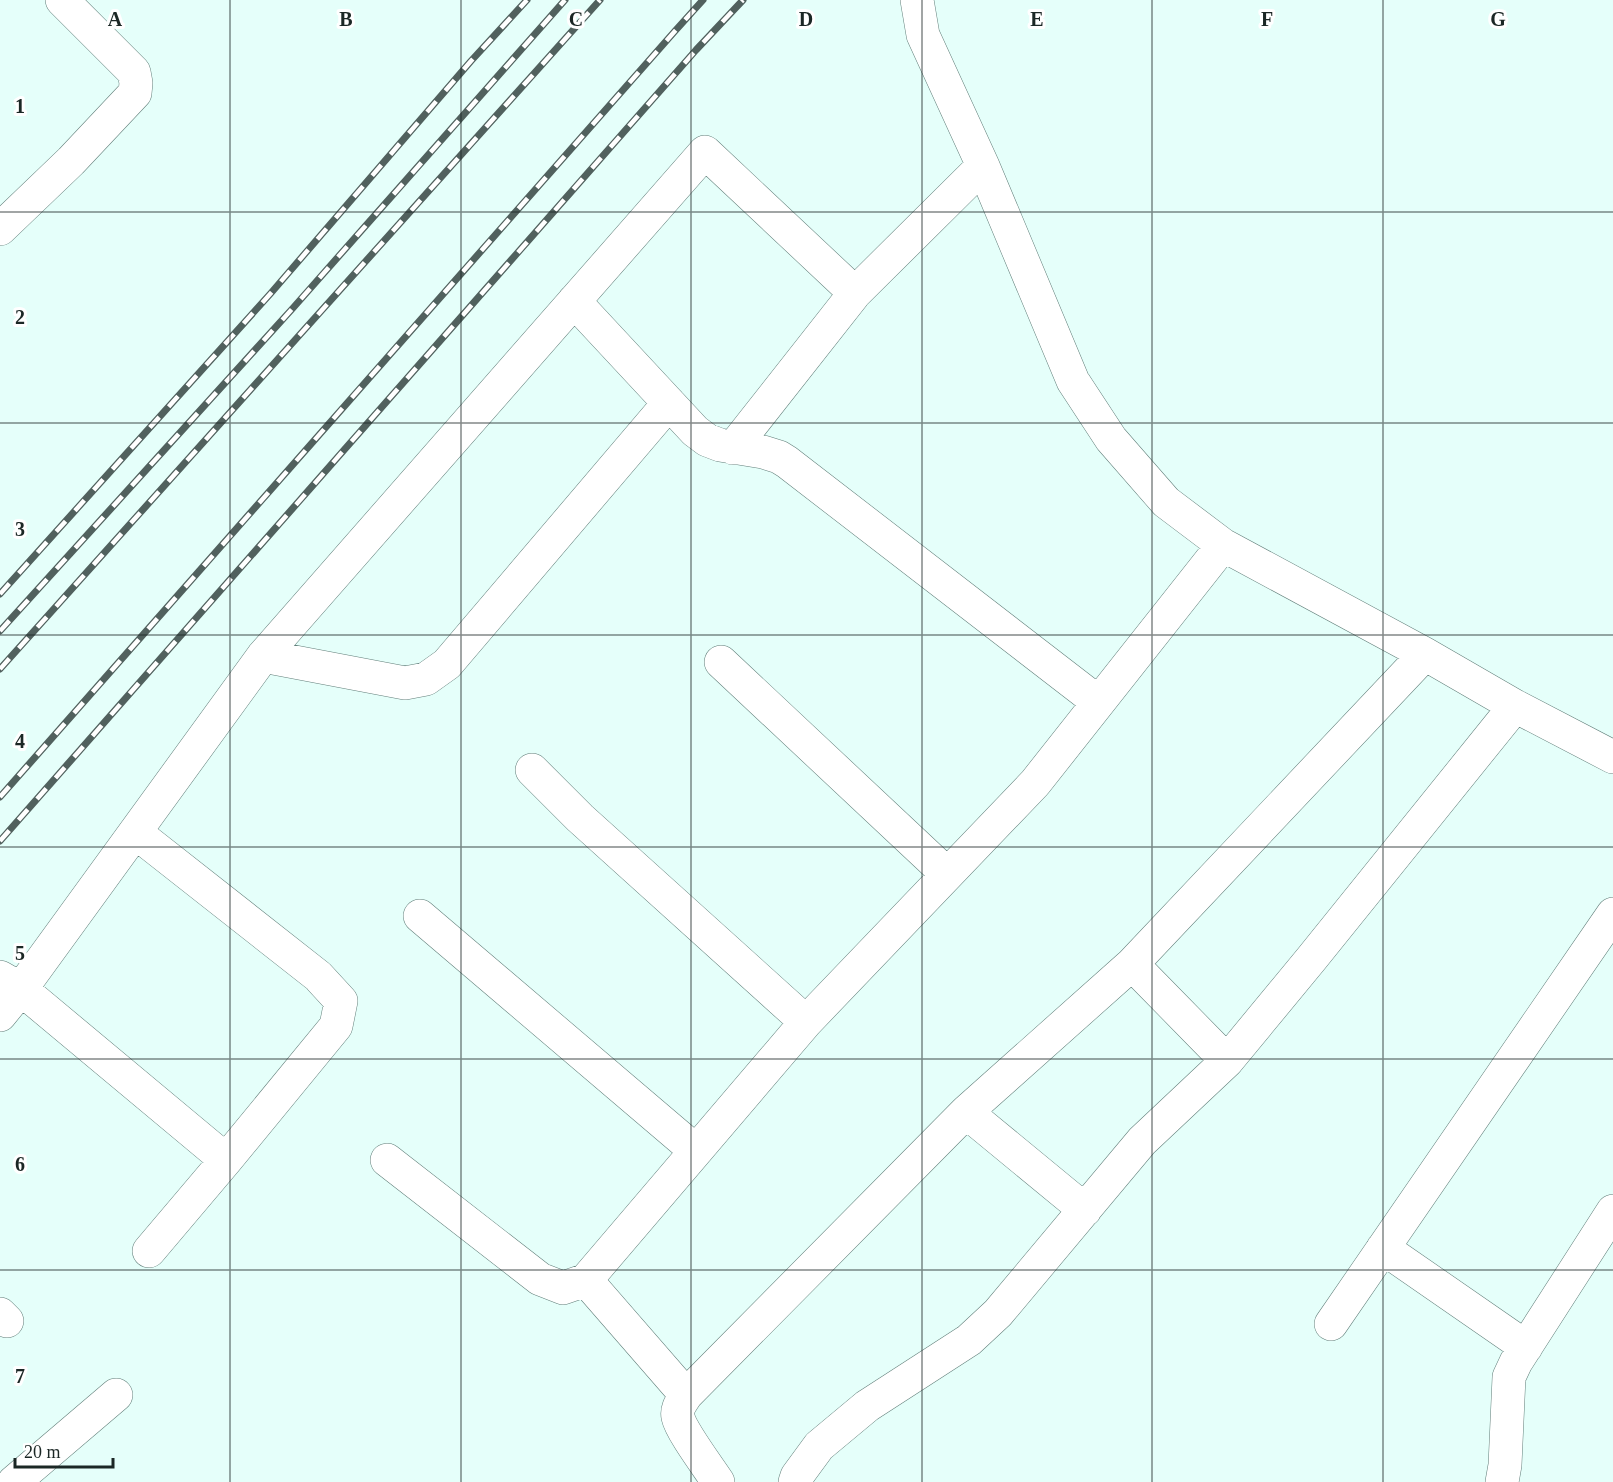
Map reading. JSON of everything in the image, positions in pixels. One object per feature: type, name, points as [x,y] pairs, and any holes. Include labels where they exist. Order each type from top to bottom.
[{"type":"street","points":[[0,229],[71,161],[135,93],[134,72],[62,0]]},
{"type":"street","points":[[917,0],[923,35],[983,166],[1073,381],[1111,439],[1166,502],[1223,545],[1425,654],[1515,706],[1613,757]]},
{"type":"street","points":[[0,1016],[11,983],[135,832],[263,656],[705,152],[855,293]]},
{"type":"street","points":[[733,448],[855,293],[983,166]]},
{"type":"street","points":[[574,301],[669,403],[707,440],[733,448],[763,452],[787,462],[1098,702]]},
{"type":"street","points":[[263,656],[405,683],[426,679],[447,664],[669,403]]},
{"type":"street","points":[[387,1160],[540,1279],[563,1288],[586,1281],[806,1022],[1035,783],[1223,545]]},
{"type":"street","points":[[718,1482],[682,1427],[678,1417],[678,1408],[686,1395],[966,1112],[1132,964],[1425,654]]},
{"type":"street","points":[[721,662],[947,874]]},
{"type":"street","points":[[795,1482],[819,1446],[867,1406],[969,1340],[998,1313],[1142,1141],[1227,1061],[1515,706]]},
{"type":"street","points":[[532,770],[580,818],[806,1022]]},
{"type":"street","points":[[135,832],[318,976],[341,1001],[336,1026],[148,1251]]},
{"type":"street","points":[[1331,1324],[1613,914]]},
{"type":"street","points":[[420,916],[696,1151]]},
{"type":"street","points":[[1132,964],[1227,1061]]},
{"type":"street","points":[[11,983],[226,1160]]},
{"type":"street","points":[[966,1112],[1084,1210]]},
{"type":"street","points":[[1502,1482],[1505,1465],[1509,1377],[1516,1362],[1613,1211]]},
{"type":"street","points":[[1383,1248],[1526,1347]]},
{"type":"street","points":[[586,1281],[686,1395]]},
{"type":"street","points":[[14,1482],[116,1395]]},
{"type":"railway","points":[[0,594],[271,293],[471,61],[527,0]]},
{"type":"railway","points":[[0,631],[293,308],[565,0]]},
{"type":"railway","points":[[0,669],[600,0]]},
{"type":"railway","points":[[0,797],[703,0]]},
{"type":"railway","points":[[0,841],[696,50],[743,0]]}]
